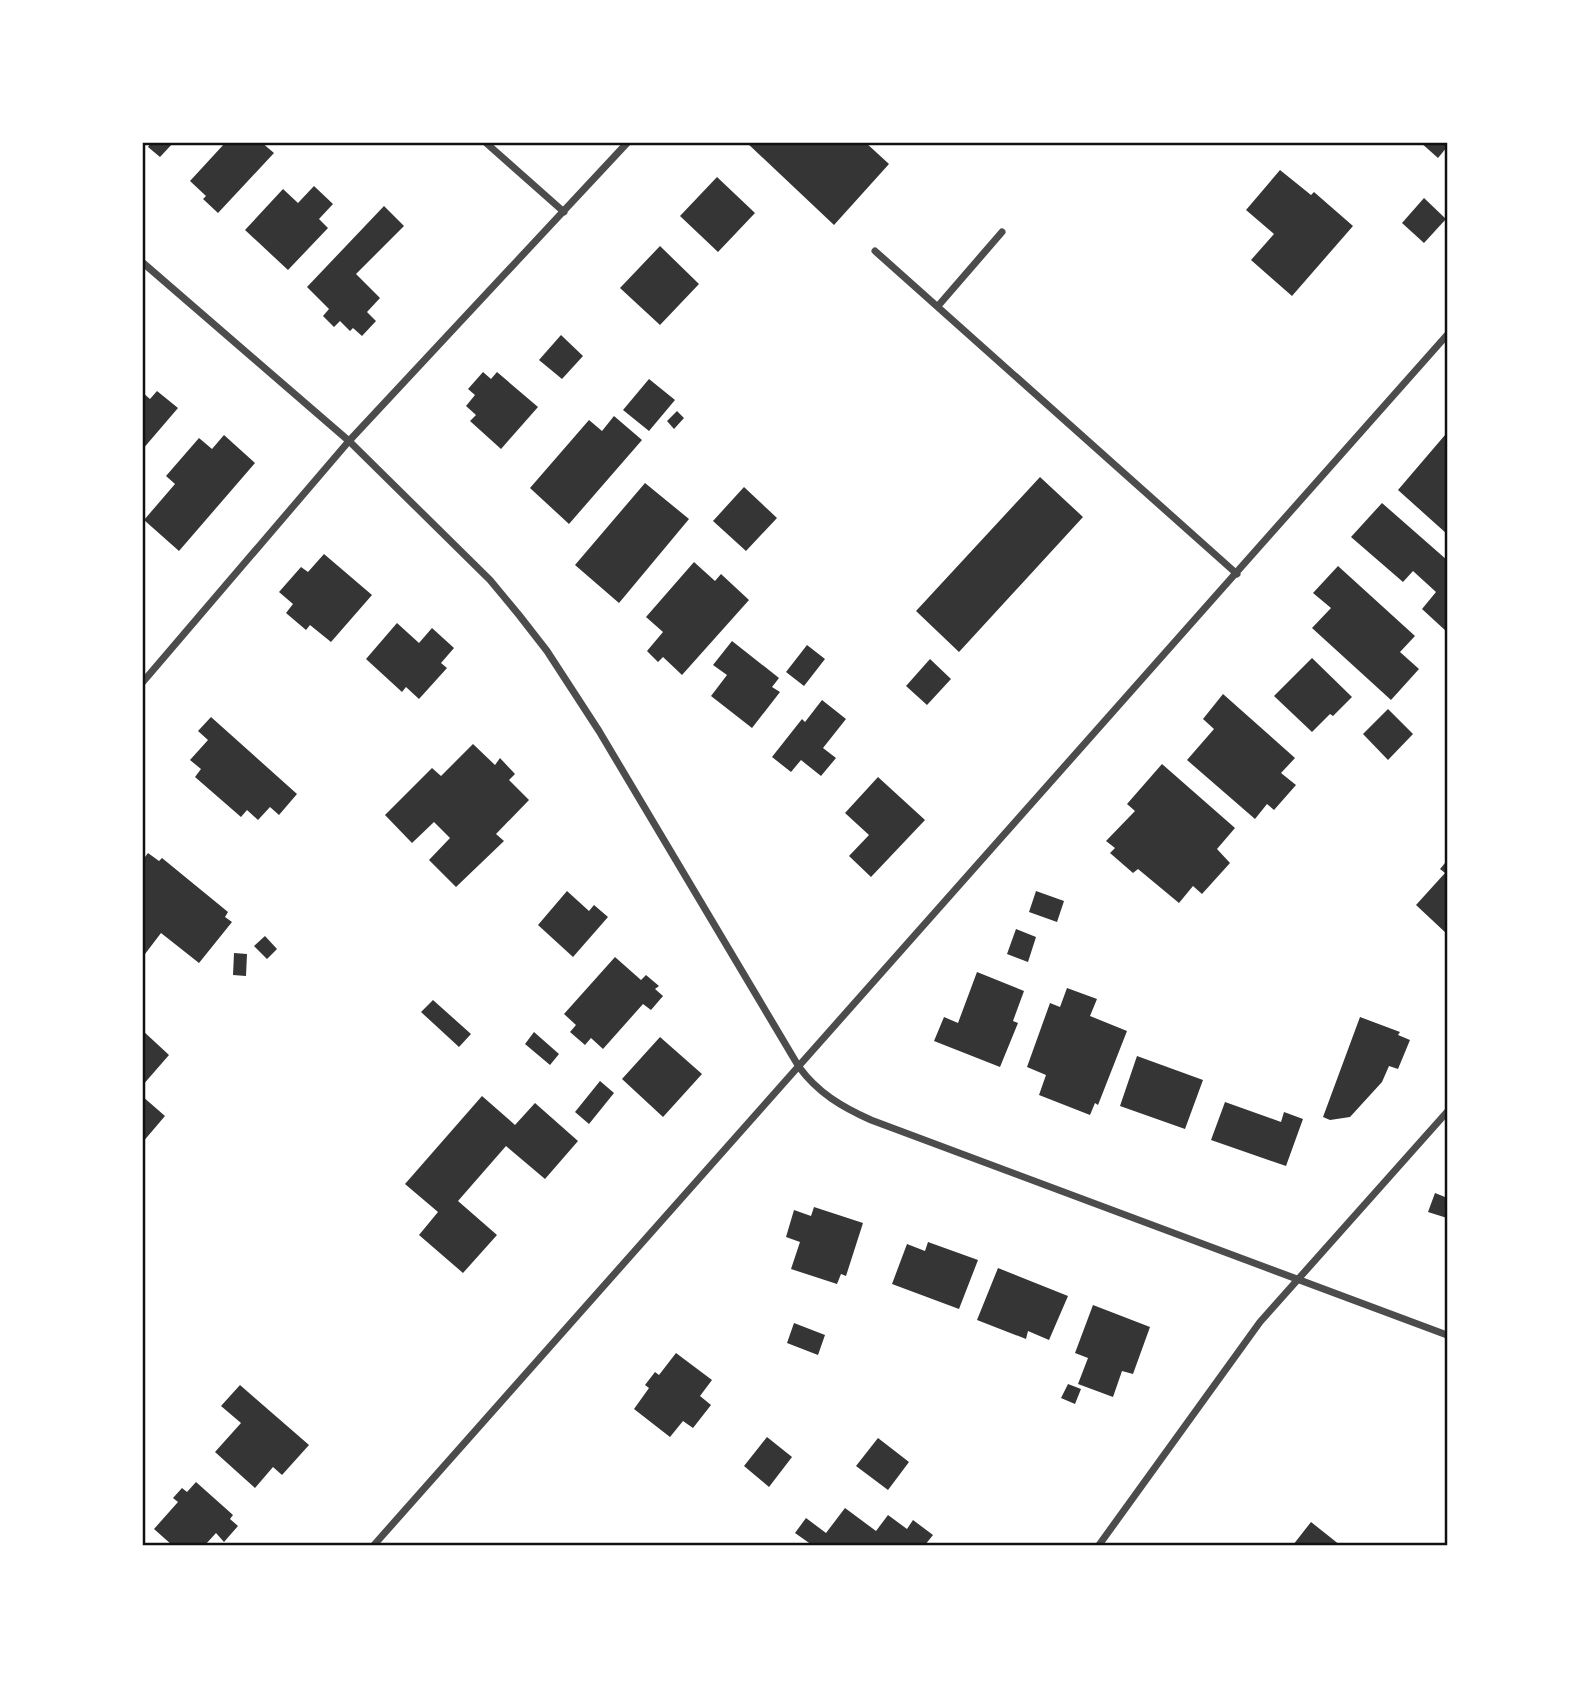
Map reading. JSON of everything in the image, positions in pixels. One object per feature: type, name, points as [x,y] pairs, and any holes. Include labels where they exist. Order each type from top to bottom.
[{"type":"street","points":[[485,142],[564,212]]},
{"type":"street","points":[[142,683],[349,441],[628,142]]},
{"type":"street","points":[[938,306],[1002,232]]},
{"type":"street","points":[[875,251],[1237,574]]},
{"type":"street","points":[[142,262],[349,441],[490,580],[547,651],[598,730],[799,1067],[815,1086],[832,1100],[871,1120],[1447,1335]]},
{"type":"street","points":[[374,1545],[1447,335]]},
{"type":"street","points":[[1100,1545],[1260,1322],[1447,1112]]},
{"type":"building","points":[[148,142],[174,142],[160,157],[148,147]]},
{"type":"building","points":[[223,142],[261,142],[274,153],[218,213],[203,199],[206,196],[190,181],[225,143]]},
{"type":"building","points":[[746,142],[865,142],[889,164],[834,225]]},
{"type":"building","points":[[1420,142],[1447,142],[1447,147],[1438,158]]},
{"type":"building","points":[[1280,170],[1311,195],[1314,192],[1353,226],[1292,296],[1251,260],[1274,234],[1246,210]]},
{"type":"building","points":[[717,177],[755,213],[718,252],[680,216]]},
{"type":"building","points":[[314,186],[333,204],[319,219],[328,228],[288,270],[245,230],[283,189],[298,203]]},
{"type":"building","points":[[1424,198],[1446,219],[1424,243],[1402,223]]},
{"type":"building","points":[[384,206],[404,226],[356,274],[380,298],[367,312],[376,321],[362,336],[353,328],[350,331],[340,321],[334,327],[323,316],[329,309],[307,287]]},
{"type":"building","points":[[660,246],[699,284],[660,325],[620,288]]},
{"type":"building","points":[[561,335],[583,356],[562,379],[539,360]]},
{"type":"building","points":[[483,372],[491,379],[497,372],[538,407],[501,449],[470,421],[476,415],[466,406],[475,395],[468,389]]},
{"type":"building","points":[[649,379],[675,400],[649,431],[623,410]]},
{"type":"building","points":[[157,391],[178,408],[142,450],[142,392],[150,399]]},
{"type":"building","points":[[677,411],[684,418],[674,429],[667,421]]},
{"type":"building","points":[[614,416],[642,440],[569,524],[530,488],[589,420],[602,431]]},
{"type":"building","points":[[224,435],[255,463],[179,551],[144,520],[175,484],[166,476],[199,438],[212,449]]},
{"type":"building","points":[[1445,435],[1447,438],[1447,534],[1398,490]]},
{"type":"building","points":[[1040,477],[1083,517],[959,652],[916,611]]},
{"type":"building","points":[[645,483],[689,519],[619,603],[575,565]]},
{"type":"building","points":[[744,487],[777,518],[746,551],[713,521]]},
{"type":"building","points":[[1382,503],[1447,560],[1447,632],[1422,609],[1436,592],[1413,571],[1403,582],[1351,537]]},
{"type":"building","points":[[324,554],[372,595],[331,642],[310,625],[306,630],[286,613],[293,604],[279,592],[301,567],[308,572]]},
{"type":"building","points":[[694,562],[715,581],[721,574],[749,600],[682,675],[663,657],[658,662],[647,651],[663,632],[646,617]]},
{"type":"building","points":[[1338,566],[1415,636],[1400,652],[1419,669],[1391,700],[1312,628],[1331,608],[1313,593]]},
{"type":"building","points":[[397,623],[419,643],[432,628],[454,648],[441,663],[447,668],[419,699],[406,687],[402,692],[366,659]]},
{"type":"building","points":[[732,641],[779,678],[772,687],[780,692],[752,728],[711,696],[727,675],[713,665]]},
{"type":"building","points":[[807,645],[825,659],[804,686],[786,672]]},
{"type":"building","points":[[1312,658],[1352,697],[1312,732],[1274,696]]},
{"type":"building","points":[[930,659],[951,679],[927,705],[906,686]]},
{"type":"building","points":[[1223,694],[1295,758],[1281,773],[1296,785],[1274,810],[1267,804],[1255,819],[1187,760],[1214,729],[1203,719]]},
{"type":"building","points":[[822,700],[846,719],[823,748],[836,758],[821,776],[801,760],[791,772],[772,757],[802,719],[805,722]]},
{"type":"building","points":[[1388,709],[1413,734],[1388,760],[1363,734]]},
{"type":"building","points":[[211,717],[297,794],[279,815],[270,807],[258,820],[247,810],[241,817],[195,777],[201,769],[190,760],[208,740],[198,731]]},
{"type":"building","points":[[473,744],[495,765],[500,758],[515,774],[509,780],[529,800],[496,834],[504,841],[456,887],[429,860],[450,838],[434,822],[412,843],[385,815],[432,768],[441,776]]},
{"type":"building","points":[[1162,764],[1235,828],[1217,849],[1230,863],[1202,894],[1193,886],[1179,903],[1138,869],[1133,873],[1110,853],[1115,848],[1106,841],[1135,811],[1127,804]]},
{"type":"building","points":[[878,777],[925,820],[871,877],[849,856],[869,835],[845,813]]},
{"type":"building","points":[[148,853],[159,861],[162,858],[228,912],[225,917],[232,922],[199,963],[161,933],[142,958],[142,861]]},
{"type":"building","points":[[1445,863],[1447,934],[1416,905],[1445,873],[1440,869]]},
{"type":"building","points":[[567,891],[589,911],[594,905],[608,917],[573,957],[538,925]]},
{"type":"building","points":[[1036,891],[1064,901],[1057,922],[1029,912]]},
{"type":"building","points":[[1016,929],[1036,937],[1028,962],[1007,954]]},
{"type":"building","points":[[265,936],[277,949],[267,959],[254,946]]},
{"type":"building","points":[[234,953],[247,954],[246,976],[233,975]]},
{"type":"building","points":[[615,957],[641,980],[646,975],[659,986],[655,989],[663,996],[651,1010],[643,1004],[603,1049],[591,1038],[585,1045],[570,1032],[576,1025],[564,1014]]},
{"type":"building","points":[[977,972],[1024,991],[1013,1021],[1018,1023],[1000,1067],[934,1041],[944,1017],[958,1023]]},
{"type":"building","points":[[1067,988],[1097,999],[1090,1016],[1127,1031],[1098,1105],[1095,1103],[1090,1115],[1039,1095],[1046,1075],[1027,1067],[1050,1003],[1060,1007]]},
{"type":"building","points":[[433,1000],[471,1034],[459,1047],[421,1012]]},
{"type":"building","points":[[1360,1017],[1400,1032],[1398,1035],[1410,1040],[1398,1069],[1389,1066],[1382,1082],[1350,1117],[1330,1120],[1323,1117]]},
{"type":"building","points":[[142,1030],[169,1055],[142,1086]]},
{"type":"building","points":[[534,1032],[559,1054],[550,1065],[525,1044]]},
{"type":"building","points":[[660,1037],[702,1074],[663,1117],[622,1079]]},
{"type":"building","points":[[1137,1056],[1203,1080],[1185,1129],[1120,1106]]},
{"type":"building","points":[[600,1081],[614,1093],[589,1124],[575,1112]]},
{"type":"building","points":[[142,1096],[165,1116],[142,1143]]},
{"type":"building","points":[[482,1096],[515,1125],[535,1103],[578,1141],[545,1179],[506,1146],[458,1201],[497,1235],[463,1273],[419,1235],[438,1212],[405,1184]]},
{"type":"building","points":[[1225,1102],[1281,1122],[1284,1112],[1303,1119],[1286,1166],[1211,1140]]},
{"type":"building","points":[[1447,1192],[1447,1218],[1428,1212],[1435,1193],[1445,1197]]},
{"type":"building","points":[[814,1207],[863,1223],[846,1276],[841,1274],[837,1284],[791,1269],[800,1242],[786,1237],[794,1210],[811,1216]]},
{"type":"building","points":[[928,1242],[978,1260],[959,1309],[892,1284],[907,1244],[925,1251]]},
{"type":"building","points":[[998,1268],[1068,1296],[1049,1340],[1028,1331],[1026,1339],[977,1320]]},
{"type":"building","points":[[1093,1305],[1150,1327],[1133,1374],[1122,1371],[1113,1397],[1078,1384],[1088,1358],[1075,1353]]},
{"type":"building","points":[[794,1323],[825,1335],[818,1355],[787,1343]]},
{"type":"building","points":[[676,1353],[712,1380],[700,1396],[711,1405],[693,1428],[683,1421],[670,1437],[634,1409],[649,1388],[645,1385],[655,1372],[659,1375]]},
{"type":"building","points":[[1068,1384],[1081,1389],[1075,1404],[1061,1398]]},
{"type":"building","points":[[240,1385],[309,1445],[282,1475],[273,1467],[255,1488],[215,1452],[241,1423],[221,1406]]},
{"type":"building","points":[[767,1437],[792,1457],[769,1487],[744,1466]]},
{"type":"building","points":[[878,1438],[909,1462],[888,1490],[856,1466]]},
{"type":"building","points":[[196,1482],[233,1515],[230,1519],[238,1526],[224,1542],[216,1533],[205,1545],[172,1545],[154,1529],[178,1502],[173,1498],[182,1488],[187,1492]]},
{"type":"building","points":[[845,1508],[876,1531],[888,1515],[907,1529],[913,1520],[933,1535],[925,1545],[812,1545],[795,1533],[806,1518],[826,1533]]},
{"type":"building","points":[[1311,1522],[1340,1545],[1293,1545]]}]
